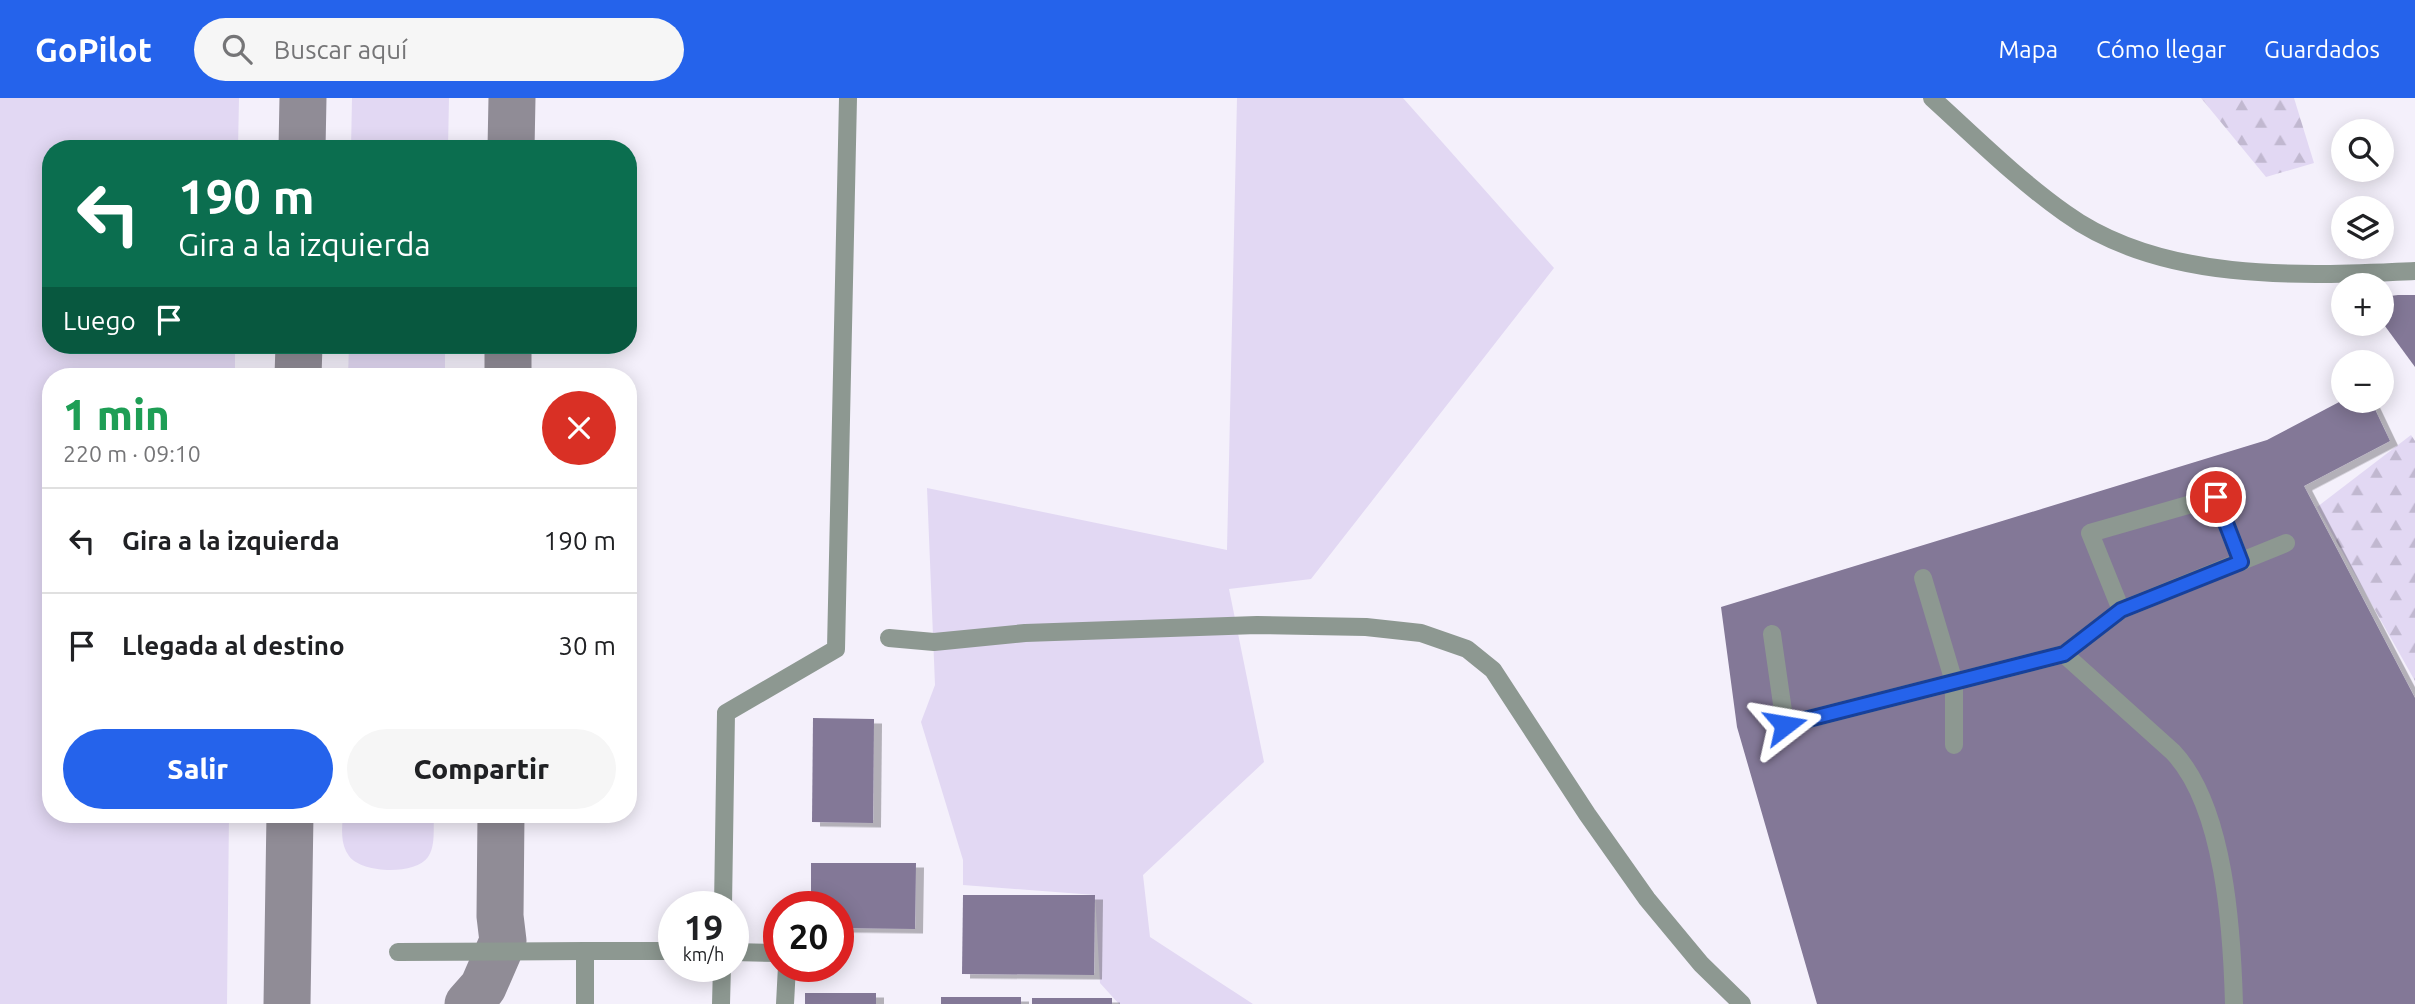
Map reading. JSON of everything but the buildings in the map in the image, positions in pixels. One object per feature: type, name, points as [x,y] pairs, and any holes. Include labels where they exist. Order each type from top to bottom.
[{"type":"street","points":[[723,891],[726,713],[836,649],[848,98]]},
{"type":"street","points":[[1932,98],[2066,214],[2097,232],[2146,252],[2198,267],[2250,271],[2338,275],[2415,271]]},
{"type":"street","points":[[2121,610],[2090,533],[2216,497],[2241,562]]},
{"type":"street","points":[[1772,634],[1785,725],[2064,654],[2121,610],[2286,543]]},
{"type":"street","points":[[1923,578],[1954,682],[1954,745]]},
{"type":"street","points":[[889,638],[934,642],[1025,633],[1271,625],[1366,627],[1421,633],[1467,649],[1493,670],[1587,814],[1647,899],[1701,964],[1742,1004]]},
{"type":"street","points":[[2064,654],[2173,752],[2184,764],[2199,791],[2222,874],[2232,953],[2234,1004]]},
{"type":"street","points":[[585,951],[585,1004]]},
{"type":"street","points":[[398,952],[658,951]]},
{"type":"street","points":[[721,1004],[722,982]]},
{"type":"street","points":[[785,1004],[786,982]]},
{"type":"green space","points":[[0,98],[239,98],[238,140],[42,140],[42,354],[235,354],[235,368],[42,368],[42,823],[229,823],[227,1004],[0,1004]]},
{"type":"green space","points":[[352,98],[449,98],[448,140],[351,140]]},
{"type":"green space","points":[[1237,98],[1403,98],[1554,268],[1311,579],[1229,589],[1264,762],[1143,875],[1150,937],[1253,1004],[1119,1004],[1100,983],[1095,895],[963,885],[963,860],[921,722],[935,685],[927,488],[1227,550]]},
{"type":"green space","points":[[2201,98],[2294,98],[2314,163],[2266,177]]},
{"type":"green space","points":[[349,354],[445,354],[445,368],[348,368]]},
{"type":"green space","points":[[2411,435],[2415,441],[2415,681],[2317,507]]},
{"type":"green space","points":[[343,823],[434,823],[431,853],[422,863],[401,869],[377,869],[356,862],[346,851],[342,836]]},
{"type":"taxiway","points":[[302,140],[303,98]]},
{"type":"taxiway","points":[[511,140],[512,98]]},
{"type":"taxiway","points":[[298,368],[299,354]]},
{"type":"taxiway","points":[[508,354],[508,368]]},
{"type":"taxiway","points":[[287,1004],[290,823]]},
{"type":"taxiway","points":[[468,1004],[483,987],[503,941],[500,916],[501,823]]},
{"type":"route","points":[[1785,725],[2064,654],[2121,610],[2241,562],[2216,497]]}]
